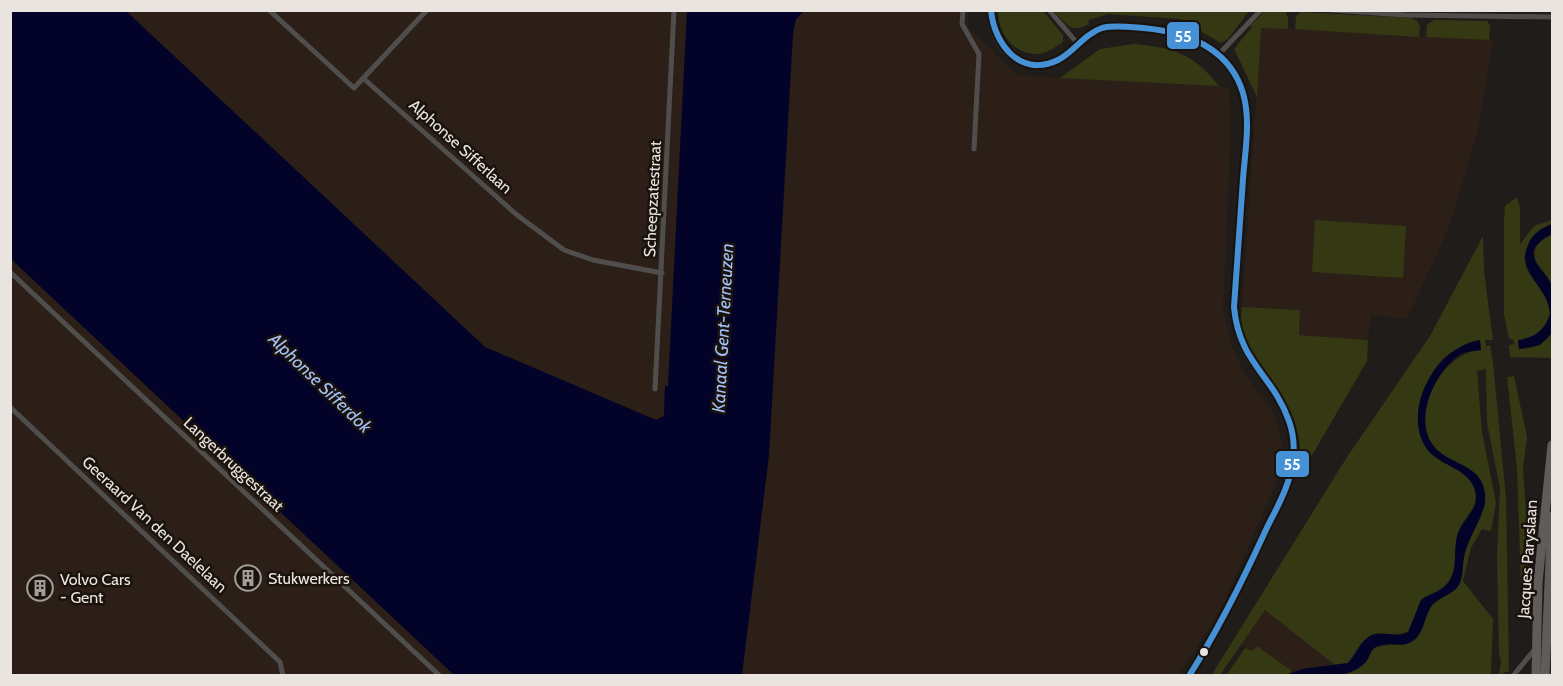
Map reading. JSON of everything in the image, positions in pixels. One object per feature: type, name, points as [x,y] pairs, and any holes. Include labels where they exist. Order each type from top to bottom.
[{"type":"highway","name":"Jacques Paryslaan","points":[[1539,674],[1536,647],[1544,512],[1552,445]]},
{"type":"highway","name":"Jacques Paryslaan","points":[[1539,674],[1549,632],[1552,516]]},
{"type":"main road","points":[[991,10],[991,26],[997,43],[1004,51],[1020,61],[1035,64],[1050,63],[1062,57],[1091,34],[1107,28],[1165,30],[1194,37],[1219,54],[1239,82],[1246,114],[1234,307],[1236,327],[1240,343],[1250,362],[1285,412],[1292,433],[1293,455],[1283,494],[1237,594],[1189,675]]},
{"type":"street","points":[[270,10],[354,88],[427,10]]},
{"type":"street","name":"Scheepzatestraat","points":[[655,389],[674,10]]},
{"type":"street","points":[[963,10],[962,24],[979,54],[975,148]]},
{"type":"street","points":[[1048,10],[1078,44]]},
{"type":"street","points":[[1219,54],[1261,10]]},
{"type":"street","points":[[1331,10],[1406,15],[1552,17]]},
{"type":"street","name":"Alphonse Sifferlaan","points":[[363,78],[517,215],[564,250],[593,261],[662,273]]},
{"type":"street","name":"Langerbruggestraat","points":[[10,272],[440,675]]},
{"type":"street","name":"Geeraard Van den Daelelaan","points":[[10,407],[280,662],[283,675]]},
{"type":"street","points":[[1514,675],[1549,632]]},
{"type":"street","points":[[1522,667],[1530,665],[1539,674]]},
{"type":"shaded area","points":[[804,10],[968,11],[968,27],[1016,75],[1219,86],[1229,89],[1231,125],[1223,309],[1231,344],[1245,374],[1270,407],[1279,426],[1283,459],[1281,472],[1221,609],[1179,675],[742,676],[793,34],[796,19]]},
{"type":"shaded area","points":[[126,11],[687,11],[668,386],[665,387],[664,416],[656,420],[485,347]]},
{"type":"shaded area","points":[[1261,27],[1493,40],[1479,127],[1449,228],[1407,319],[1371,315],[1368,340],[1299,335],[1300,310],[1242,307]]},
{"type":"shaded area","points":[[11,259],[454,675],[11,675]]},
{"type":"shaded area","points":[[1265,610],[1335,665],[1292,671],[1258,647],[1253,651],[1240,645]]},
{"type":"green space","points":[[998,11],[1043,11],[1063,35],[1063,42],[1041,54],[1021,50],[1008,41],[1001,27]]},
{"type":"green space","points":[[1054,11],[1249,11],[1228,39],[1221,43],[1180,19],[1108,14],[1088,20],[1089,24],[1083,27],[1073,28]]},
{"type":"green space","points":[[1265,11],[1285,11],[1288,18],[1288,29],[1261,28],[1257,97],[1234,49],[1252,27],[1250,26]]},
{"type":"green space","points":[[1301,12],[1411,18],[1417,21],[1420,27],[1419,37],[1295,29],[1296,16]]},
{"type":"green space","points":[[1434,20],[1487,21],[1490,26],[1489,40],[1426,37],[1427,25]]},
{"type":"green space","points":[[1134,44],[1172,50],[1182,54],[1200,66],[1219,86],[1060,78],[1100,49]]},
{"type":"green space","points":[[1517,197],[1520,207],[1520,244],[1534,226],[1552,220],[1552,224],[1544,228],[1534,239],[1527,250],[1525,259],[1526,268],[1543,293],[1550,314],[1545,325],[1538,332],[1518,340],[1519,349],[1538,345],[1552,333],[1552,358],[1510,357],[1509,345],[1514,344],[1513,339],[1509,339],[1504,314],[1504,220],[1505,206]]},
{"type":"green space","points":[[1315,220],[1406,226],[1403,278],[1312,272]]},
{"type":"green space","points":[[1552,234],[1552,285],[1537,264],[1535,252],[1537,246]]},
{"type":"green space","points":[[1483,236],[1484,271],[1493,340],[1485,340],[1486,346],[1490,345],[1493,363],[1506,498],[1509,671],[1499,675],[1501,661],[1497,556],[1500,488],[1487,423],[1486,369],[1477,371],[1482,432],[1496,503],[1491,531],[1482,529],[1471,548],[1463,581],[1493,619],[1491,675],[1340,675],[1366,661],[1373,648],[1416,639],[1432,605],[1456,588],[1466,549],[1485,504],[1485,492],[1434,447],[1427,433],[1426,418],[1428,402],[1442,373],[1453,362],[1467,354],[1481,350],[1480,341],[1446,356],[1432,374],[1422,400],[1419,414],[1421,439],[1432,453],[1470,480],[1476,498],[1457,536],[1454,568],[1450,579],[1440,589],[1421,600],[1409,632],[1366,639],[1348,663],[1335,665],[1265,610],[1220,675],[1211,676],[1347,457],[1430,336]]},
{"type":"green space","points":[[1242,307],[1300,310],[1299,335],[1368,340],[1367,361],[1304,469],[1299,467],[1299,441],[1293,419],[1283,399],[1248,346],[1242,327]]},
{"type":"green space","points":[[1514,376],[1527,437],[1523,468],[1528,540],[1527,607],[1522,613],[1517,468],[1507,377]]},
{"type":"green space","points":[[1257,646],[1292,671],[1287,675],[1226,676],[1245,648],[1253,651]]},
{"type":"water","points":[[10,11],[126,11],[485,347],[656,420],[664,416],[665,386],[668,386],[687,11],[804,11],[796,19],[793,34],[769,455],[742,675],[454,675],[11,259]]},
{"type":"water","points":[[1552,224],[1552,234],[1541,241],[1533,254],[1549,279],[1553,290],[1552,333],[1540,345],[1519,349],[1518,340],[1538,332],[1545,325],[1550,314],[1544,296],[1529,272],[1525,255],[1534,235]]},
{"type":"water","points":[[1480,340],[1481,350],[1459,355],[1442,372],[1435,383],[1426,409],[1427,433],[1432,444],[1446,457],[1478,476],[1485,494],[1484,508],[1465,553],[1459,585],[1454,591],[1433,604],[1427,613],[1422,629],[1416,639],[1411,642],[1402,645],[1384,644],[1376,647],[1366,662],[1350,673],[1318,677],[1287,675],[1302,669],[1348,663],[1361,644],[1371,636],[1376,634],[1397,635],[1408,632],[1421,600],[1440,590],[1450,580],[1454,568],[1457,537],[1476,502],[1475,490],[1466,476],[1430,453],[1419,430],[1418,413],[1421,396],[1438,366],[1450,353]]},
{"type":"transit line","name":"55","points":[[991,10],[993,23],[1004,46],[1012,55],[1032,65],[1058,60],[1090,34],[1102,28],[1122,26],[1159,30],[1190,38],[1217,53],[1228,64],[1243,93],[1247,114],[1247,136],[1234,307],[1242,342],[1282,405],[1289,421],[1293,441],[1293,461],[1282,498],[1229,606],[1189,676]]},
{"type":"place","name":"Stukwerkers","points":[[248,578]]},
{"type":"place","name":"Volvo Cars - Gent","points":[[40,588]]},
{"type":"water label","name":"Kanaal Gent-Terneuzen","points":[[723,328]]},
{"type":"water label","name":"Alphonse Sifferdok","points":[[320,383]]}]
